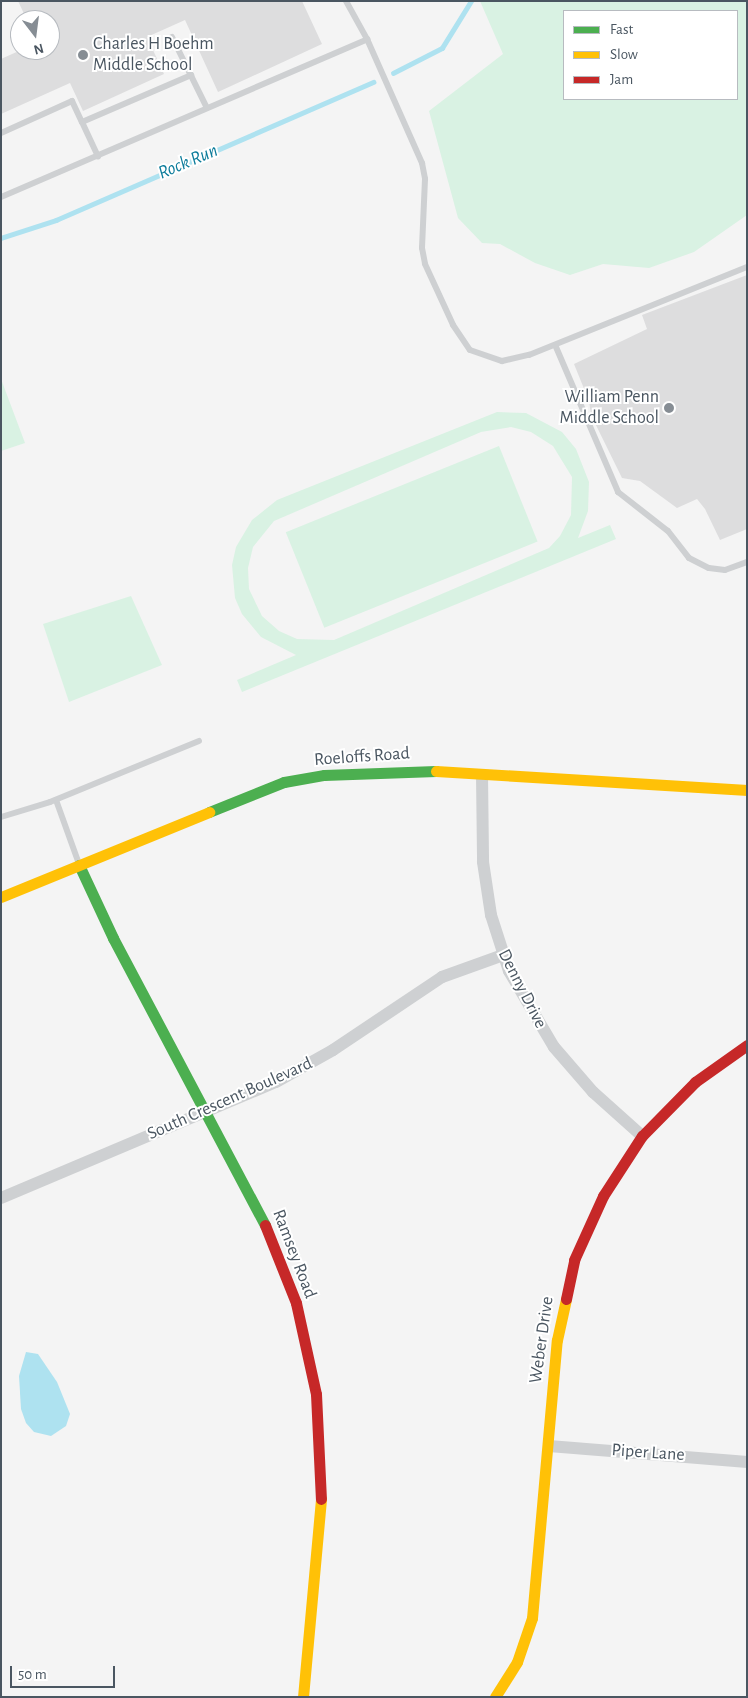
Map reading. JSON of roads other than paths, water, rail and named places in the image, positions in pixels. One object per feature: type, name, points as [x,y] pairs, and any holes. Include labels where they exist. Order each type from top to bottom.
[{"type":"street","name":"Roeloffs Road","points":[[1,897],[284,782],[376,771],[482,774],[747,790]]},
{"type":"street","name":"Denny Drive","points":[[482,774],[482,862],[491,915],[504,956],[537,1022],[554,1047],[582,1081],[642,1136]]},
{"type":"street","name":"Ramsey Road","points":[[80,865],[113,938],[254,1200],[284,1267],[305,1339],[316,1394],[322,1485],[304,1697]]},
{"type":"street","name":"South Crescent Boulevard","points":[[1,1198],[305,1067],[442,977],[504,956]]},
{"type":"street","name":"Weber Drive","points":[[495,1697],[517,1662],[532,1618],[557,1340],[574,1260],[603,1196],[642,1136],[695,1082],[747,1045]]},
{"type":"street","name":"Piper Lane","points":[[548,1446],[747,1462]]},
{"type":"lane","points":[[346,1],[367,39],[422,163],[425,179],[422,248],[425,264],[453,325],[470,350],[502,362],[556,347],[747,267]]},
{"type":"lane","points":[[172,37],[207,108]]},
{"type":"lane","points":[[1,198],[367,39]]},
{"type":"lane","points":[[82,122],[191,75]]},
{"type":"lane","points":[[1,133],[72,101],[98,156]]},
{"type":"lane","points":[[556,347],[618,492],[668,531],[688,558],[709,568],[725,570],[747,562]]},
{"type":"lane","points":[[1,816],[56,800],[199,741]]},
{"type":"lane","points":[[56,800],[80,865]]},
{"type":"water","points":[[26,1352],[38,1354],[57,1382],[70,1414],[66,1426],[51,1436],[34,1432],[26,1423],[21,1409],[19,1376]]},
{"type":"waterway","name":"Rock Run","points":[[393,73],[442,48],[471,1]]},
{"type":"waterway","name":"Rock Run","points":[[1,238],[56,220],[373,82]]},
{"type":"place","name":"Charles H Boehm Middle School","points":[[83,55]]},
{"type":"place","name":"William Penn Middle School","points":[[669,408]]}]
